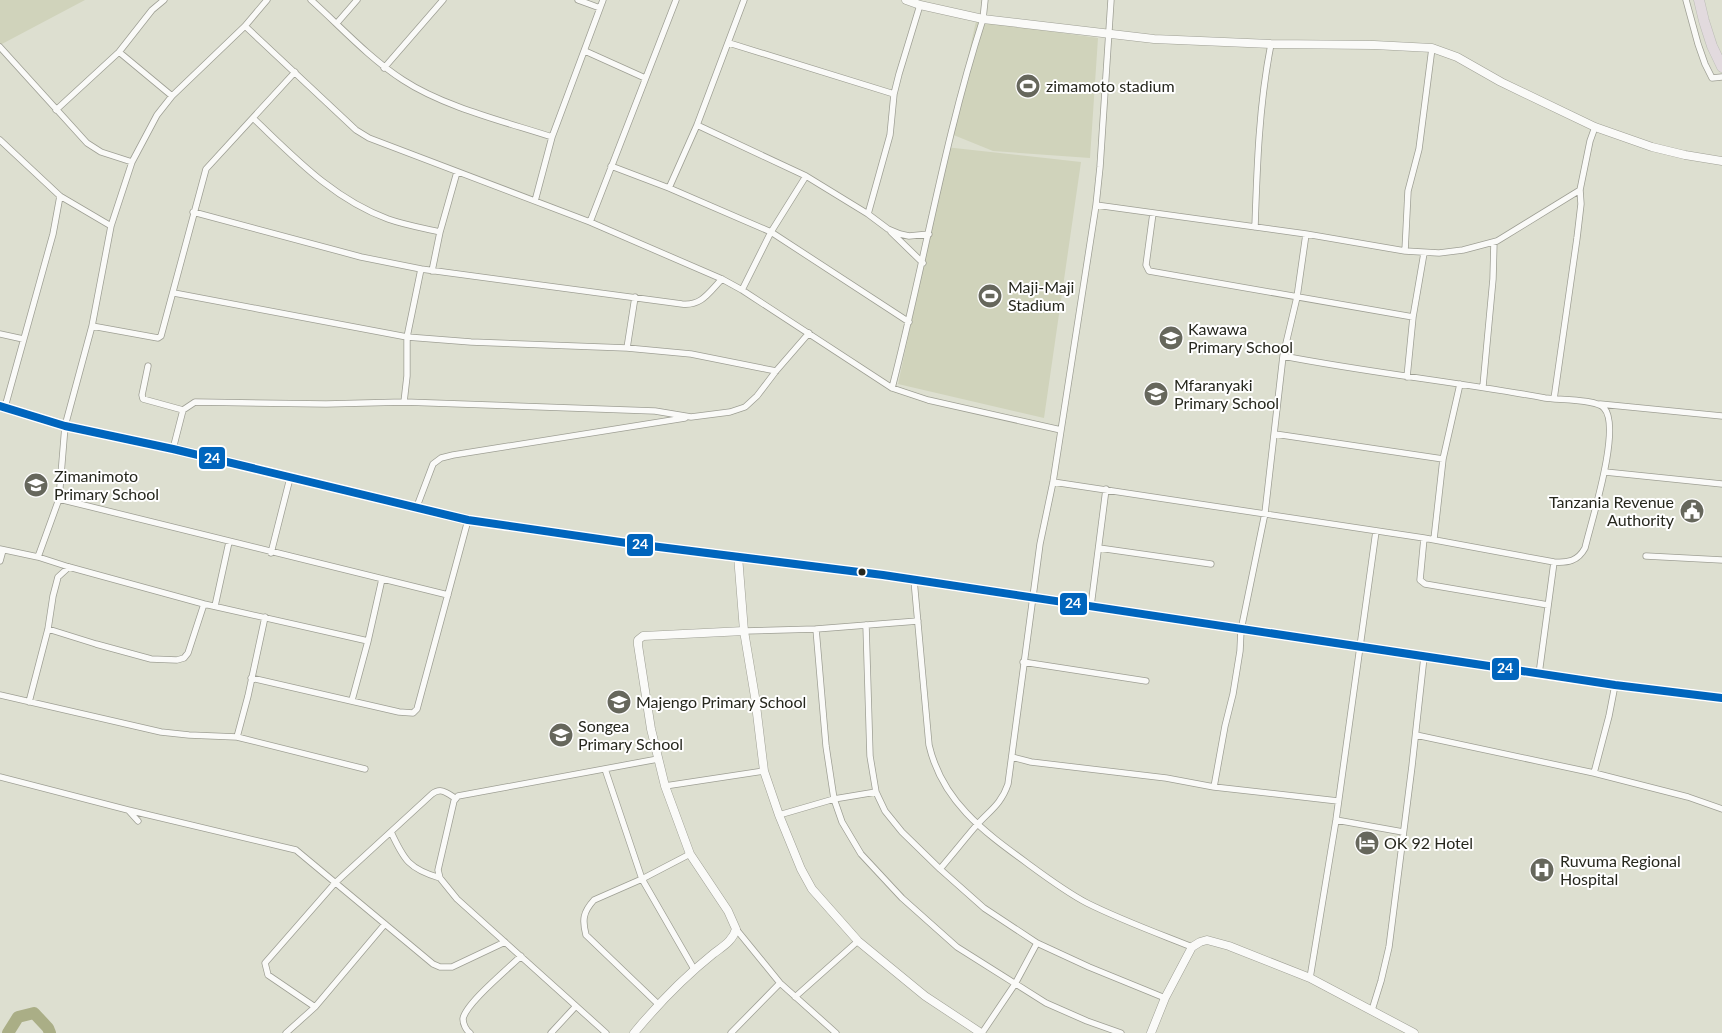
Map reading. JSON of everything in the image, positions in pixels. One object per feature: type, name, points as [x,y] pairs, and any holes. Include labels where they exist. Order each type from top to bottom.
[{"type":"highway","points":[[1699,0],[1712,46],[1722,67]]},
{"type":"highway","points":[[2,407],[65,426],[173,449],[468,520],[627,543],[914,580],[1539,674],[1722,698]]},
{"type":"street","points":[[56,110],[119,52],[152,10],[164,0]]},
{"type":"street","points":[[38,557],[59,499],[65,426],[92,326],[111,226],[132,162],[157,116],[172,96],[245,26],[267,0]]},
{"type":"street","points":[[311,0],[384,68],[405,82],[448,103],[552,138]]},
{"type":"street","points":[[337,23],[357,0]]},
{"type":"street","points":[[384,68],[443,0]]},
{"type":"street","points":[[578,0],[600,8]]},
{"type":"street","points":[[535,201],[552,138],[603,0]]},
{"type":"street","points":[[590,222],[676,0]]},
{"type":"street","points":[[669,188],[697,125],[744,0]]},
{"type":"street","points":[[906,0],[920,5],[983,19],[1154,39],[1432,48],[1457,57],[1501,82],[1595,127],[1652,147],[1722,161]]},
{"type":"street","points":[[892,388],[909,322],[951,134],[983,19],[985,0]]},
{"type":"street","points":[[940,869],[1004,796],[1008,784],[1040,544],[1053,482],[1096,205],[1111,0]]},
{"type":"street","points":[[1686,0],[1704,64],[1712,78],[1722,77]]},
{"type":"street","points":[[868,214],[890,135],[894,94],[920,5]]},
{"type":"street","points":[[245,26],[356,130],[369,138],[590,222],[722,279],[742,290],[892,388],[928,400],[1060,430]]},
{"type":"street","points":[[729,43],[894,94]]},
{"type":"street","points":[[1254,227],[1263,87],[1271,44]]},
{"type":"street","points":[[0,47],[87,143],[101,152],[132,162]]},
{"type":"street","points":[[1405,251],[1408,191],[1419,149],[1432,48]]},
{"type":"street","points":[[585,50],[645,78]]},
{"type":"street","points":[[119,52],[172,96]]},
{"type":"street","points":[[92,326],[160,338],[174,293],[193,212],[206,169],[295,72]]},
{"type":"street","points":[[253,118],[307,170],[338,193],[388,219],[440,232]]},
{"type":"street","points":[[697,125],[806,176],[868,214],[888,229],[922,263]]},
{"type":"street","points":[[1554,399],[1577,238],[1581,204],[1580,190],[1590,141],[1595,127]]},
{"type":"street","points":[[1,143],[60,196],[111,226]]},
{"type":"street","points":[[611,166],[669,188],[771,232],[909,322]]},
{"type":"street","points":[[432,271],[456,172]]},
{"type":"street","points":[[742,290],[771,232],[806,176]]},
{"type":"street","points":[[1096,205],[1306,234],[1424,253],[1463,250],[1494,242],[1509,235],[1580,190]]},
{"type":"street","points":[[2,407],[53,234],[60,196]]},
{"type":"street","points":[[193,212],[361,257],[420,269],[692,305],[702,300],[722,279]]},
{"type":"street","points":[[1153,213],[1146,265],[1149,271],[1413,316]]},
{"type":"street","points":[[888,229],[909,236],[929,234]]},
{"type":"street","points":[[1214,787],[1233,694],[1240,651],[1241,630],[1265,513],[1283,356],[1297,297],[1306,234]]},
{"type":"street","points":[[1483,386],[1493,279],[1494,242]]},
{"type":"street","points":[[1407,376],[1413,316],[1424,253]]},
{"type":"street","points":[[404,402],[407,376],[407,337],[420,269]]},
{"type":"street","points":[[174,293],[407,337],[491,343],[627,348],[691,354],[776,371]]},
{"type":"street","points":[[627,348],[635,297]]},
{"type":"street","points":[[416,509],[433,464],[441,458],[730,412],[745,407],[757,396],[809,333]]},
{"type":"street","points":[[0,334],[23,339]]},
{"type":"street","points":[[1283,356],[1336,366],[1483,386],[1554,399],[1722,416]]},
{"type":"street","points":[[148,366],[142,395],[143,399],[183,410]]},
{"type":"street","points":[[1434,539],[1444,459],[1460,384]]},
{"type":"street","points":[[173,449],[183,410],[189,404],[200,402],[326,404],[404,402],[655,411],[691,417]]},
{"type":"street","points":[[1053,482],[1434,539],[1567,563],[1581,554],[1585,548],[1605,472],[1611,426],[1605,408],[1598,404]]},
{"type":"street","points":[[1275,434],[1444,459]]},
{"type":"street","points":[[1605,472],[1722,484]]},
{"type":"street","points":[[272,553],[290,478]]},
{"type":"street","points":[[1092,606],[1106,489]]},
{"type":"street","points":[[59,499],[448,596]]},
{"type":"street","points":[[251,678],[399,712],[414,713],[468,520]]},
{"type":"street","points":[[1310,978],[1336,820],[1376,531]]},
{"type":"street","points":[[1424,538],[1420,580],[1425,584],[1548,605]]},
{"type":"street","points":[[215,606],[229,542]]},
{"type":"street","points":[[1099,548],[1211,564]]},
{"type":"street","points":[[0,561],[2,549],[38,557],[204,604],[368,642]]},
{"type":"street","points":[[738,556],[744,631],[755,697],[764,771],[779,815],[801,869],[812,889],[858,941],[925,996],[981,1033],[1015,984],[1037,944]]},
{"type":"street","points":[[1646,556],[1722,560]]},
{"type":"street","points":[[1539,674],[1554,562]]},
{"type":"street","points":[[29,702],[48,629],[58,577],[69,567]]},
{"type":"street","points":[[352,700],[382,580]]},
{"type":"street","points":[[914,580],[929,745],[933,763],[951,795],[977,825],[1047,878],[1085,902],[1192,947]]},
{"type":"street","points":[[48,629],[151,658],[177,660],[184,658],[188,653],[204,604]]},
{"type":"street","points":[[237,737],[264,617]]},
{"type":"street","points":[[836,1033],[780,983],[736,930],[728,911],[690,854],[665,786],[658,759],[651,729],[638,640],[643,636],[816,629],[918,621]]},
{"type":"street","points":[[866,625],[870,748],[876,792],[885,811],[902,832],[984,908],[1037,944],[1165,998]]},
{"type":"street","points":[[816,629],[826,746],[834,799],[842,822],[860,854],[877,873],[957,948],[1046,1003],[1121,1033]]},
{"type":"street","points":[[1372,1010],[1382,981],[1388,947],[1416,735],[1424,657]]},
{"type":"street","points":[[1024,662],[1146,681]]},
{"type":"street","points":[[1594,773],[1616,685]]},
{"type":"street","points":[[0,695],[161,732],[237,737],[365,769]]},
{"type":"street","points":[[1416,735],[1594,773],[1688,797],[1722,809]]},
{"type":"street","points":[[1012,757],[1031,762],[1166,778],[1214,787],[1338,801]]},
{"type":"street","points":[[455,798],[462,795],[658,759]]},
{"type":"street","points":[[605,769],[642,879],[694,969]]},
{"type":"street","points":[[665,786],[764,771]]},
{"type":"street","points":[[0,777],[296,850],[433,964],[440,967],[452,967],[505,942]]},
{"type":"street","points":[[315,1007],[268,975],[265,963],[335,883],[436,791],[444,791],[455,798]]},
{"type":"street","points":[[779,815],[834,799],[876,792]]},
{"type":"street","points":[[455,798],[438,865],[440,878],[457,899],[606,1033]]},
{"type":"street","points":[[128,810],[138,821]]},
{"type":"street","points":[[1336,820],[1402,832]]},
{"type":"street","points":[[391,832],[403,858],[421,871],[440,878]]},
{"type":"street","points":[[658,1004],[586,935],[583,923],[588,906],[594,900],[642,879],[690,854]]},
{"type":"street","points":[[286,1033],[315,1007],[385,924]]},
{"type":"street","points":[[634,1033],[658,1004],[694,969],[733,938],[736,930]]},
{"type":"street","points":[[1151,1033],[1165,998],[1192,947],[1207,940],[1216,941],[1310,978],[1414,1033]]},
{"type":"street","points":[[796,997],[858,941]]},
{"type":"street","points":[[470,1033],[466,1030],[463,1020],[467,1012],[478,997],[521,956]]},
{"type":"street","points":[[731,1033],[780,983]]},
{"type":"street","points":[[551,1033],[576,1006]]},
{"type":"street","points":[[736,1027],[743,1033]]},
{"type":"green space","points":[[0,0],[85,0],[0,45]]},
{"type":"green space","name":"zimamoto stadium","points":[[976,21],[1098,38],[1090,158],[993,151],[951,134]]},
{"type":"green space","name":"Maji-Maji Stadium","points":[[945,147],[1081,162],[1044,418],[898,384],[936,207]]},
{"type":"waterway","points":[[8,1033],[18,1017],[34,1013],[48,1028],[50,1033]]},
{"type":"transit line","name":"24","points":[[0,406],[65,426],[173,449],[468,520],[627,543],[883,575],[1615,685],[1722,698]]},
{"type":"place","name":"zimamoto stadium","points":[[1028,86]]},
{"type":"place","name":"Maji-Maji Stadium","points":[[990,296]]},
{"type":"place","name":"Kawawa Primary School","points":[[1171,338]]},
{"type":"place","name":"Mfaranyaki Primary School","points":[[1156,394]]},
{"type":"place","name":"Zimanimoto Primary School","points":[[36,485]]},
{"type":"place","name":"Tanzania Revenue Authority","points":[[1692,511]]},
{"type":"place","name":"Majengo Primary School","points":[[619,702]]},
{"type":"place","name":"Songea Primary School","points":[[561,735]]},
{"type":"place","name":"OK 92 Hotel","points":[[1367,843]]},
{"type":"place","name":"Ruvuma Regional Hospital","points":[[1542,870]]}]
